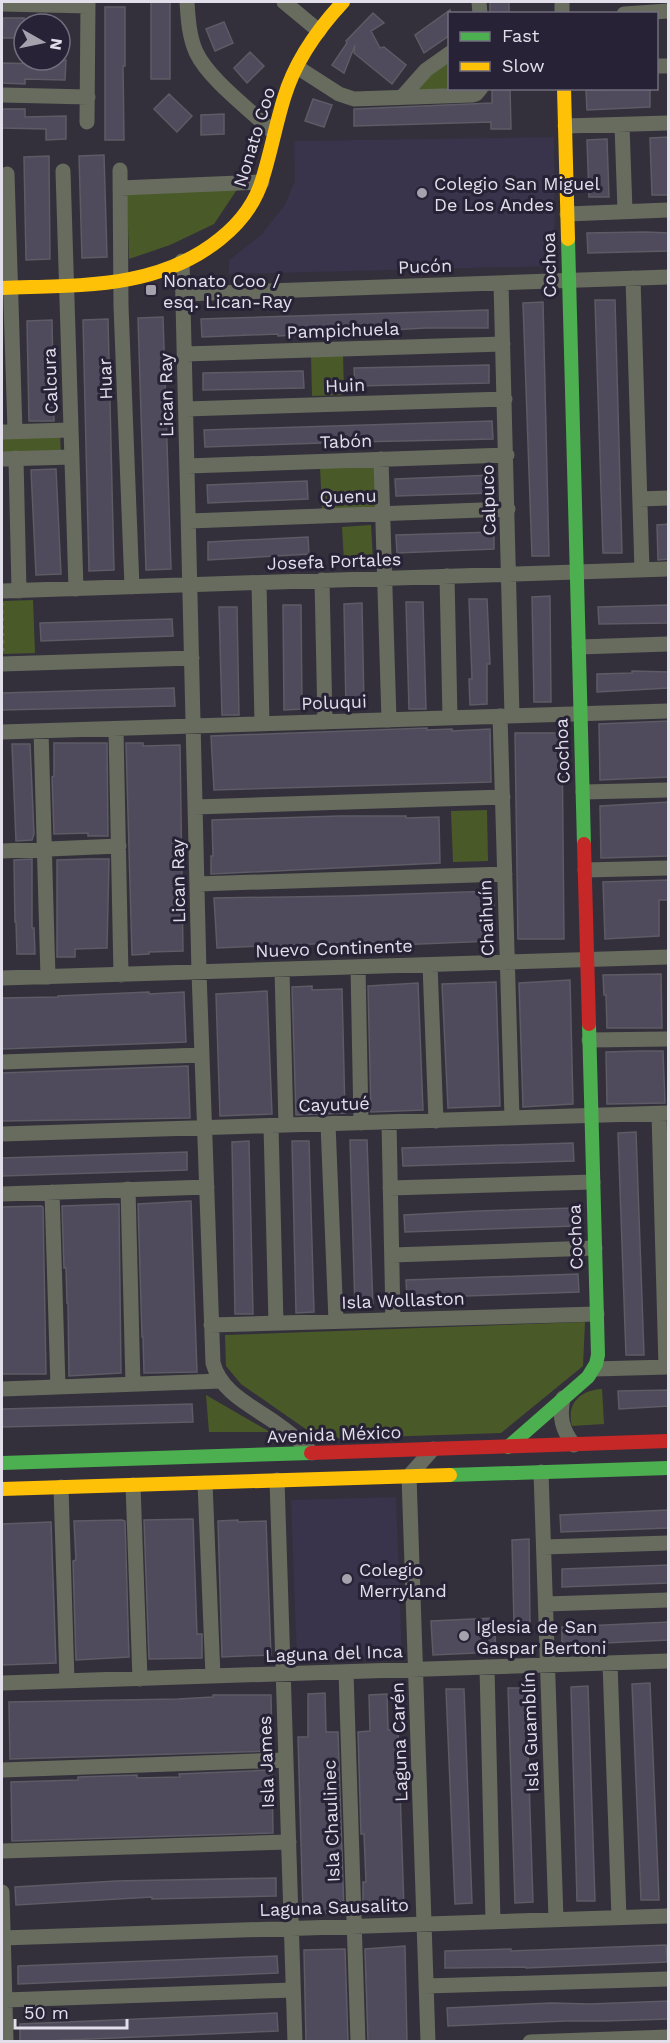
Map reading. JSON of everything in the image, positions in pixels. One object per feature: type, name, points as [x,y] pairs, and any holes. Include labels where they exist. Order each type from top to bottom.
[{"type":"street","points":[[187,2],[190,35],[201,61],[274,133]]},
{"type":"street","points":[[284,2],[319,31]]},
{"type":"street","name":"Nonato Coo","points":[[6,288],[122,282],[149,276],[210,245],[233,227],[252,204],[262,182],[287,88],[297,67],[319,31],[343,2]]},
{"type":"street","points":[[2,4],[88,4],[87,122]]},
{"type":"street","points":[[402,97],[426,70],[448,54]]},
{"type":"street","points":[[297,67],[346,96],[363,99],[472,95],[480,90]]},
{"type":"street","name":"Cochoa","points":[[564,90],[598,1356],[594,1369]]},
{"type":"street","points":[[2,95],[87,97]]},
{"type":"street","points":[[565,126],[669,123]]},
{"type":"street","points":[[622,125],[625,211]]},
{"type":"street","name":"Huar","points":[[120,170],[132,587]]},
{"type":"street","name":"Calcura","points":[[63,171],[76,589]]},
{"type":"street","points":[[7,174],[8,431],[71,430]]},
{"type":"street","points":[[120,188],[262,182]]},
{"type":"street","points":[[567,214],[669,210]]},
{"type":"street","name":"Lican Ray","points":[[182,261],[197,884],[211,1325],[213,1363],[221,1381]]},
{"type":"street","name":"Pucón","points":[[183,294],[669,277]]},
{"type":"street","points":[[633,278],[642,570]]},
{"type":"street","name":"Calpuco","points":[[501,283],[510,574],[506,716]]},
{"type":"street","name":"Pampichuela","points":[[184,354],[503,344]]},
{"type":"street","name":"Huin","points":[[186,409],[505,399]]},
{"type":"street","name":"Tabón","points":[[187,466],[507,456]]},
{"type":"street","points":[[19,591],[9,459],[72,457]]},
{"type":"street","points":[[381,459],[389,720]]},
{"type":"street","points":[[640,499],[669,498]]},
{"type":"street","name":"Quenu","points":[[189,521],[508,509]]},
{"type":"street","name":"Josefa Portales","points":[[2,593],[669,569]]},
{"type":"street","points":[[447,576],[450,718]]},
{"type":"street","points":[[322,580],[325,722]]},
{"type":"street","points":[[259,583],[262,724]]},
{"type":"street","points":[[579,647],[669,644]]},
{"type":"street","points":[[3,664],[192,658]]},
{"type":"street","name":"Poluqui","points":[[2,732],[669,711]]},
{"type":"street","name":"Chaihuín","points":[[506,716],[502,797],[512,1118]]},
{"type":"street","points":[[116,729],[121,975]]},
{"type":"street","points":[[41,731],[48,977]]},
{"type":"street","points":[[583,792],[669,790]]},
{"type":"street","points":[[195,807],[502,797]]},
{"type":"street","points":[[2,851],[118,846]]},
{"type":"street","points":[[585,870],[669,868]]},
{"type":"street","points":[[197,884],[505,874]]},
{"type":"street","name":"Nuevo Continente","points":[[2,978],[669,957]]},
{"type":"street","points":[[430,965],[436,1121]]},
{"type":"street","points":[[358,967],[361,1123]]},
{"type":"street","points":[[276,1323],[282,970]]},
{"type":"street","points":[[589,1040],[669,1039]]},
{"type":"street","points":[[2,1062],[202,1055]]},
{"type":"street","points":[[508,1447],[588,1377],[594,1369],[668,1367],[664,1113]]},
{"type":"street","name":"Cayutué","points":[[2,1134],[664,1113]]},
{"type":"street","points":[[388,1122],[393,1320]]},
{"type":"street","points":[[328,1124],[336,1322]]},
{"type":"street","points":[[390,1188],[593,1182]]},
{"type":"street","points":[[2,1194],[207,1187]]},
{"type":"street","points":[[128,1190],[133,1384]]},
{"type":"street","points":[[52,1192],[58,1387]]},
{"type":"street","points":[[392,1255],[595,1248]]},
{"type":"street","name":"Isla Wollaston","points":[[211,1325],[597,1314]]},
{"type":"street","points":[[2,1389],[221,1381],[232,1394],[294,1436],[312,1453]]},
{"type":"street","points":[[563,1398],[561,1421],[574,1445]]},
{"type":"street","points":[[2,1490],[663,1468],[664,1441]]},
{"type":"street","name":"Avenida México","points":[[2,1463],[664,1441]]},
{"type":"street","points":[[410,1476],[433,1449]]},
{"type":"street","name":"Isla Guamblín","points":[[541,1472],[556,1919]]},
{"type":"street","name":"Laguna Carén","points":[[410,1476],[428,2042]]},
{"type":"street","name":"Isla James","points":[[277,1480],[295,2042]]},
{"type":"street","points":[[205,1483],[213,1676]]},
{"type":"street","points":[[133,1485],[140,1679]]},
{"type":"street","points":[[61,1487],[67,1681]]},
{"type":"street","points":[[544,1547],[669,1543]]},
{"type":"street","points":[[546,1604],[669,1600]]},
{"type":"street","name":"Laguna del Inca","points":[[2,1683],[669,1661]]},
{"type":"street","points":[[610,1663],[619,1918]]},
{"type":"street","points":[[487,1667],[493,1922]]},
{"type":"street","name":"Isla Chaulinec","points":[[346,1672],[358,2042]]},
{"type":"street","points":[[2,1770],[286,1760]]},
{"type":"street","points":[[2,1851],[289,1842]]},
{"type":"street","points":[[2,1892],[6,2042]]},
{"type":"street","name":"Laguna Sausalito","points":[[2,1938],[669,1916]]},
{"type":"street","points":[[426,1986],[669,1979]]},
{"type":"street","points":[[5,2000],[293,1990]]},
{"type":"street","points":[[530,2042],[669,2037]]},
{"type":"path","points":[[2,593],[3,664]]},
{"type":"shaded area","name":"Colegio San Miguel De Los Andes","points":[[554,137],[555,266],[229,274],[229,260],[261,235],[284,206],[295,181],[294,141]]},
{"type":"shaded area","name":"Colegio Merryland","points":[[396,1497],[402,1657],[297,1661],[291,1500]]},
{"type":"green space","points":[[448,59],[448,88],[418,92],[415,88]]},
{"type":"green space","points":[[238,188],[214,224],[170,245],[129,259],[127,193]]},
{"type":"green space","points":[[343,354],[344,395],[312,396],[311,355]]},
{"type":"green space","points":[[60,433],[61,456],[2,457],[2,435]]},
{"type":"green space","points":[[376,465],[377,507],[322,509],[320,467]]},
{"type":"green space","points":[[371,525],[373,561],[344,562],[342,527]]},
{"type":"green space","points":[[33,600],[35,653],[2,654],[2,601]]},
{"type":"green space","points":[[487,810],[488,861],[453,862],[451,811]]},
{"type":"green space","points":[[585,1322],[583,1366],[501,1433],[320,1439],[241,1384],[226,1366],[225,1335]]},
{"type":"green space","points":[[602,1389],[604,1424],[572,1426],[571,1411],[577,1399],[588,1392]]},
{"type":"green space","points":[[206,1395],[270,1432],[209,1432]]},
{"type":"building","points":[[151,2],[170,2],[170,79],[151,79]]},
{"type":"building","points":[[490,2],[509,2],[509,12],[490,12]]},
{"type":"building","points":[[105,7],[125,7],[124,140],[105,140]]},
{"type":"building","points":[[450,10],[448,12],[448,36],[424,53],[415,35]]},
{"type":"building","points":[[373,13],[384,23],[371,31],[380,48],[384,47],[406,65],[392,84],[354,53],[355,45],[344,73],[332,65],[347,43],[346,41]]},
{"type":"building","points":[[3,18],[12,18],[12,38],[2,38]]},
{"type":"building","points":[[224,22],[233,43],[215,51],[206,29]]},
{"type":"building","points":[[250,52],[264,66],[247,83],[234,68]]},
{"type":"building","points":[[2,63],[12,63],[12,72],[65,72],[65,80],[25,79],[25,84],[2,83]]},
{"type":"building","points":[[492,90],[510,90],[511,129],[491,129],[491,122],[354,126],[354,109],[492,103]]},
{"type":"building","points":[[586,90],[650,90],[650,107],[587,110]]},
{"type":"building","points":[[169,94],[192,116],[177,132],[154,109]]},
{"type":"building","points":[[313,99],[332,105],[324,127],[305,121]]},
{"type":"building","points":[[2,109],[25,109],[25,117],[66,116],[66,139],[46,140],[46,129],[2,128]]},
{"type":"building","points":[[224,114],[224,134],[201,135],[201,115]]},
{"type":"building","points":[[669,137],[669,195],[652,195],[650,138]]},
{"type":"building","points":[[607,139],[609,197],[589,197],[587,140]]},
{"type":"building","points":[[104,155],[107,257],[82,258],[79,156]]},
{"type":"building","points":[[49,156],[50,259],[26,260],[24,157]]},
{"type":"building","points":[[587,233],[669,233],[669,251],[588,253]]},
{"type":"building","points":[[595,300],[615,300],[622,553],[603,553]]},
{"type":"building","points":[[543,302],[549,556],[532,556],[523,303]]},
{"type":"building","points":[[488,310],[488,328],[426,328],[278,336],[278,334],[202,337],[201,319]]},
{"type":"building","points":[[163,317],[171,569],[146,570],[138,318]]},
{"type":"building","points":[[108,319],[114,570],[89,571],[83,320]]},
{"type":"building","points":[[52,320],[54,421],[29,421],[27,321]]},
{"type":"building","points":[[489,365],[489,383],[355,386],[354,368]]},
{"type":"building","points":[[303,371],[304,388],[203,390],[203,373]]},
{"type":"building","points":[[492,421],[493,439],[205,447],[204,430]]},
{"type":"building","points":[[56,469],[61,574],[36,575],[31,470]]},
{"type":"building","points":[[493,475],[494,493],[396,496],[395,479]]},
{"type":"building","points":[[307,481],[308,499],[208,503],[207,485]]},
{"type":"building","points":[[669,524],[669,559],[658,560],[657,525]]},
{"type":"building","points":[[494,532],[494,549],[397,553],[396,535]]},
{"type":"building","points":[[308,537],[309,554],[208,560],[208,542]]},
{"type":"building","points":[[550,596],[551,702],[534,702],[532,597]]},
{"type":"building","points":[[469,599],[487,599],[490,664],[487,664],[487,704],[470,705],[469,679],[472,679]]},
{"type":"building","points":[[406,602],[423,602],[426,709],[409,709]]},
{"type":"building","points":[[362,603],[364,707],[346,708],[344,604]]},
{"type":"building","points":[[283,605],[301,605],[302,709],[284,710]]},
{"type":"building","points":[[669,605],[669,623],[599,624],[598,607]]},
{"type":"building","points":[[219,607],[237,607],[239,715],[222,715]]},
{"type":"building","points":[[172,619],[173,636],[41,641],[40,623]]},
{"type":"building","points":[[632,671],[669,672],[669,688],[597,692],[597,674],[632,673]]},
{"type":"building","points":[[174,688],[175,706],[2,710],[2,693]]},
{"type":"building","points":[[669,721],[669,777],[600,780],[599,724]]},
{"type":"building","points":[[427,728],[427,730],[452,729],[452,731],[490,729],[491,782],[214,790],[211,736]]},
{"type":"building","points":[[515,733],[562,733],[564,939],[518,939]]},
{"type":"building","points":[[54,743],[107,743],[108,836],[88,836],[88,833],[54,834],[52,777],[54,776]]},
{"type":"building","points":[[126,743],[143,743],[143,746],[180,745],[183,951],[132,955]]},
{"type":"building","points":[[12,744],[30,744],[34,834],[32,840],[16,841]]},
{"type":"building","points":[[669,802],[669,856],[601,858],[600,806]]},
{"type":"building","points":[[339,816],[439,817],[440,863],[211,874],[212,820]]},
{"type":"building","points":[[32,859],[32,928],[34,928],[35,954],[17,954],[14,860]]},
{"type":"building","points":[[109,859],[107,948],[75,949],[75,957],[57,957],[57,860]]},
{"type":"building","points":[[669,880],[669,900],[659,900],[659,936],[605,939],[603,882]]},
{"type":"building","points":[[494,891],[494,909],[491,909],[492,941],[396,945],[396,942],[359,942],[217,948],[214,898]]},
{"type":"building","points":[[661,974],[662,1028],[607,1028],[603,975]]},
{"type":"building","points":[[570,980],[573,1104],[523,1107],[519,983]]},
{"type":"building","points":[[496,982],[500,1106],[448,1108],[442,984]]},
{"type":"building","points":[[418,983],[423,1110],[371,1112],[368,986]]},
{"type":"building","points":[[312,986],[312,990],[342,989],[345,1113],[296,1115],[292,987]]},
{"type":"building","points":[[267,991],[272,1114],[220,1116],[216,994]]},
{"type":"building","points":[[149,992],[149,994],[184,992],[186,1042],[2,1049],[2,998]]},
{"type":"building","points":[[663,1051],[665,1103],[607,1104],[606,1052]]},
{"type":"building","points":[[188,1066],[190,1118],[2,1121],[2,1073]]},
{"type":"building","points":[[636,1132],[644,1355],[626,1355],[618,1133]]},
{"type":"building","points":[[350,1140],[367,1140],[373,1308],[355,1308]]},
{"type":"building","points":[[249,1141],[253,1314],[235,1314],[232,1142]]},
{"type":"building","points":[[292,1141],[309,1141],[314,1312],[296,1313]]},
{"type":"building","points":[[573,1143],[574,1161],[403,1166],[402,1148]]},
{"type":"building","points":[[187,1152],[187,1170],[2,1176],[2,1158]]},
{"type":"building","points":[[191,1201],[197,1372],[144,1373],[138,1204]]},
{"type":"building","points":[[119,1204],[121,1373],[69,1376],[68,1303],[66,1268],[64,1268],[62,1206]]},
{"type":"building","points":[[2,1207],[43,1207],[46,1374],[2,1374]]},
{"type":"building","points":[[574,1208],[575,1226],[405,1232],[404,1215]]},
{"type":"building","points":[[578,1274],[579,1292],[407,1298],[406,1280]]},
{"type":"building","points":[[669,1390],[669,1406],[619,1409],[618,1391]]},
{"type":"building","points":[[192,1404],[193,1422],[2,1427],[2,1409]]},
{"type":"building","points":[[668,1510],[669,1528],[561,1532],[560,1515]]},
{"type":"building","points":[[193,1519],[197,1634],[202,1634],[202,1658],[149,1659],[144,1520]]},
{"type":"building","points":[[238,1520],[238,1522],[266,1521],[271,1655],[222,1657],[218,1521]]},
{"type":"building","points":[[74,1521],[125,1521],[129,1657],[76,1660]]},
{"type":"building","points":[[51,1522],[56,1663],[2,1665],[2,1524]]},
{"type":"building","points":[[529,1539],[530,1625],[514,1625],[512,1540]]},
{"type":"building","points":[[669,1565],[669,1583],[562,1587],[562,1569]]},
{"type":"building","name":"Iglesia de San Gaspar Bertoni","points":[[494,1618],[496,1652],[433,1655],[431,1621]]},
{"type":"building","points":[[669,1622],[669,1640],[562,1645],[562,1627]]},
{"type":"building","points":[[650,1683],[659,1900],[641,1900],[632,1684]]},
{"type":"building","points":[[588,1686],[595,1901],[577,1901],[571,1687]]},
{"type":"building","points":[[508,1688],[526,1688],[533,1902],[515,1903]]},
{"type":"building","points":[[446,1689],[464,1689],[472,1903],[455,1904]]},
{"type":"building","points":[[325,1693],[326,1732],[338,1732],[344,1912],[303,1914],[298,1737],[308,1737],[308,1694]]},
{"type":"building","points":[[387,1694],[388,1730],[398,1729],[404,1909],[363,1910],[363,1882],[366,1882],[364,1834],[361,1834],[358,1732],[370,1731],[369,1695]]},
{"type":"building","points":[[213,1695],[271,1695],[272,1751],[10,1759],[9,1702],[178,1699],[213,1697]]},
{"type":"building","points":[[272,1770],[273,1833],[12,1841],[11,1782],[137,1775],[137,1778],[180,1777],[179,1774]]},
{"type":"building","points":[[276,1878],[276,1896],[152,1899],[152,1897],[16,1905],[15,1887],[116,1881]]},
{"type":"building","points":[[666,1945],[667,1962],[526,1968],[445,1968],[445,1951]]},
{"type":"building","points":[[405,1946],[407,2042],[368,2042],[365,1949]]},
{"type":"building","points":[[345,1949],[348,2042],[306,2042],[304,1950]]},
{"type":"building","points":[[277,1956],[278,1973],[18,1984],[18,1966]]},
{"type":"building","points":[[669,2001],[669,2019],[448,2026],[447,2008]]},
{"type":"building","points":[[277,2013],[278,2031],[20,2042],[20,2024]]},
{"type":"traffic: fast","points":[[568,239],[584,844]]},
{"type":"traffic: fast","points":[[508,1447],[588,1377],[596,1364],[598,1355],[589,1024]]},
{"type":"traffic: fast","points":[[2,1463],[311,1453]]},
{"type":"traffic: fast","points":[[450,1475],[668,1468]]},
{"type":"traffic: slow","points":[[2,288],[87,285],[143,276],[170,268],[196,256],[220,239],[241,219],[252,204],[260,186],[284,98],[294,71],[316,35],[343,2]]},
{"type":"traffic: slow","points":[[564,90],[568,239]]},
{"type":"traffic: slow","points":[[2,1489],[450,1475]]},
{"type":"traffic: jam","points":[[584,844],[589,1024]]},
{"type":"traffic: jam","points":[[311,1453],[668,1441]]},
{"type":"place","name":"Colegio San Miguel De Los Andes","points":[[422,193]]},
{"type":"place","name":"Nonato Coo / esq. Lican-Ray","points":[[151,290]]},
{"type":"place","name":"Colegio Merryland","points":[[347,1579]]},
{"type":"place","name":"Iglesia de San Gaspar Bertoni","points":[[464,1636]]}]
